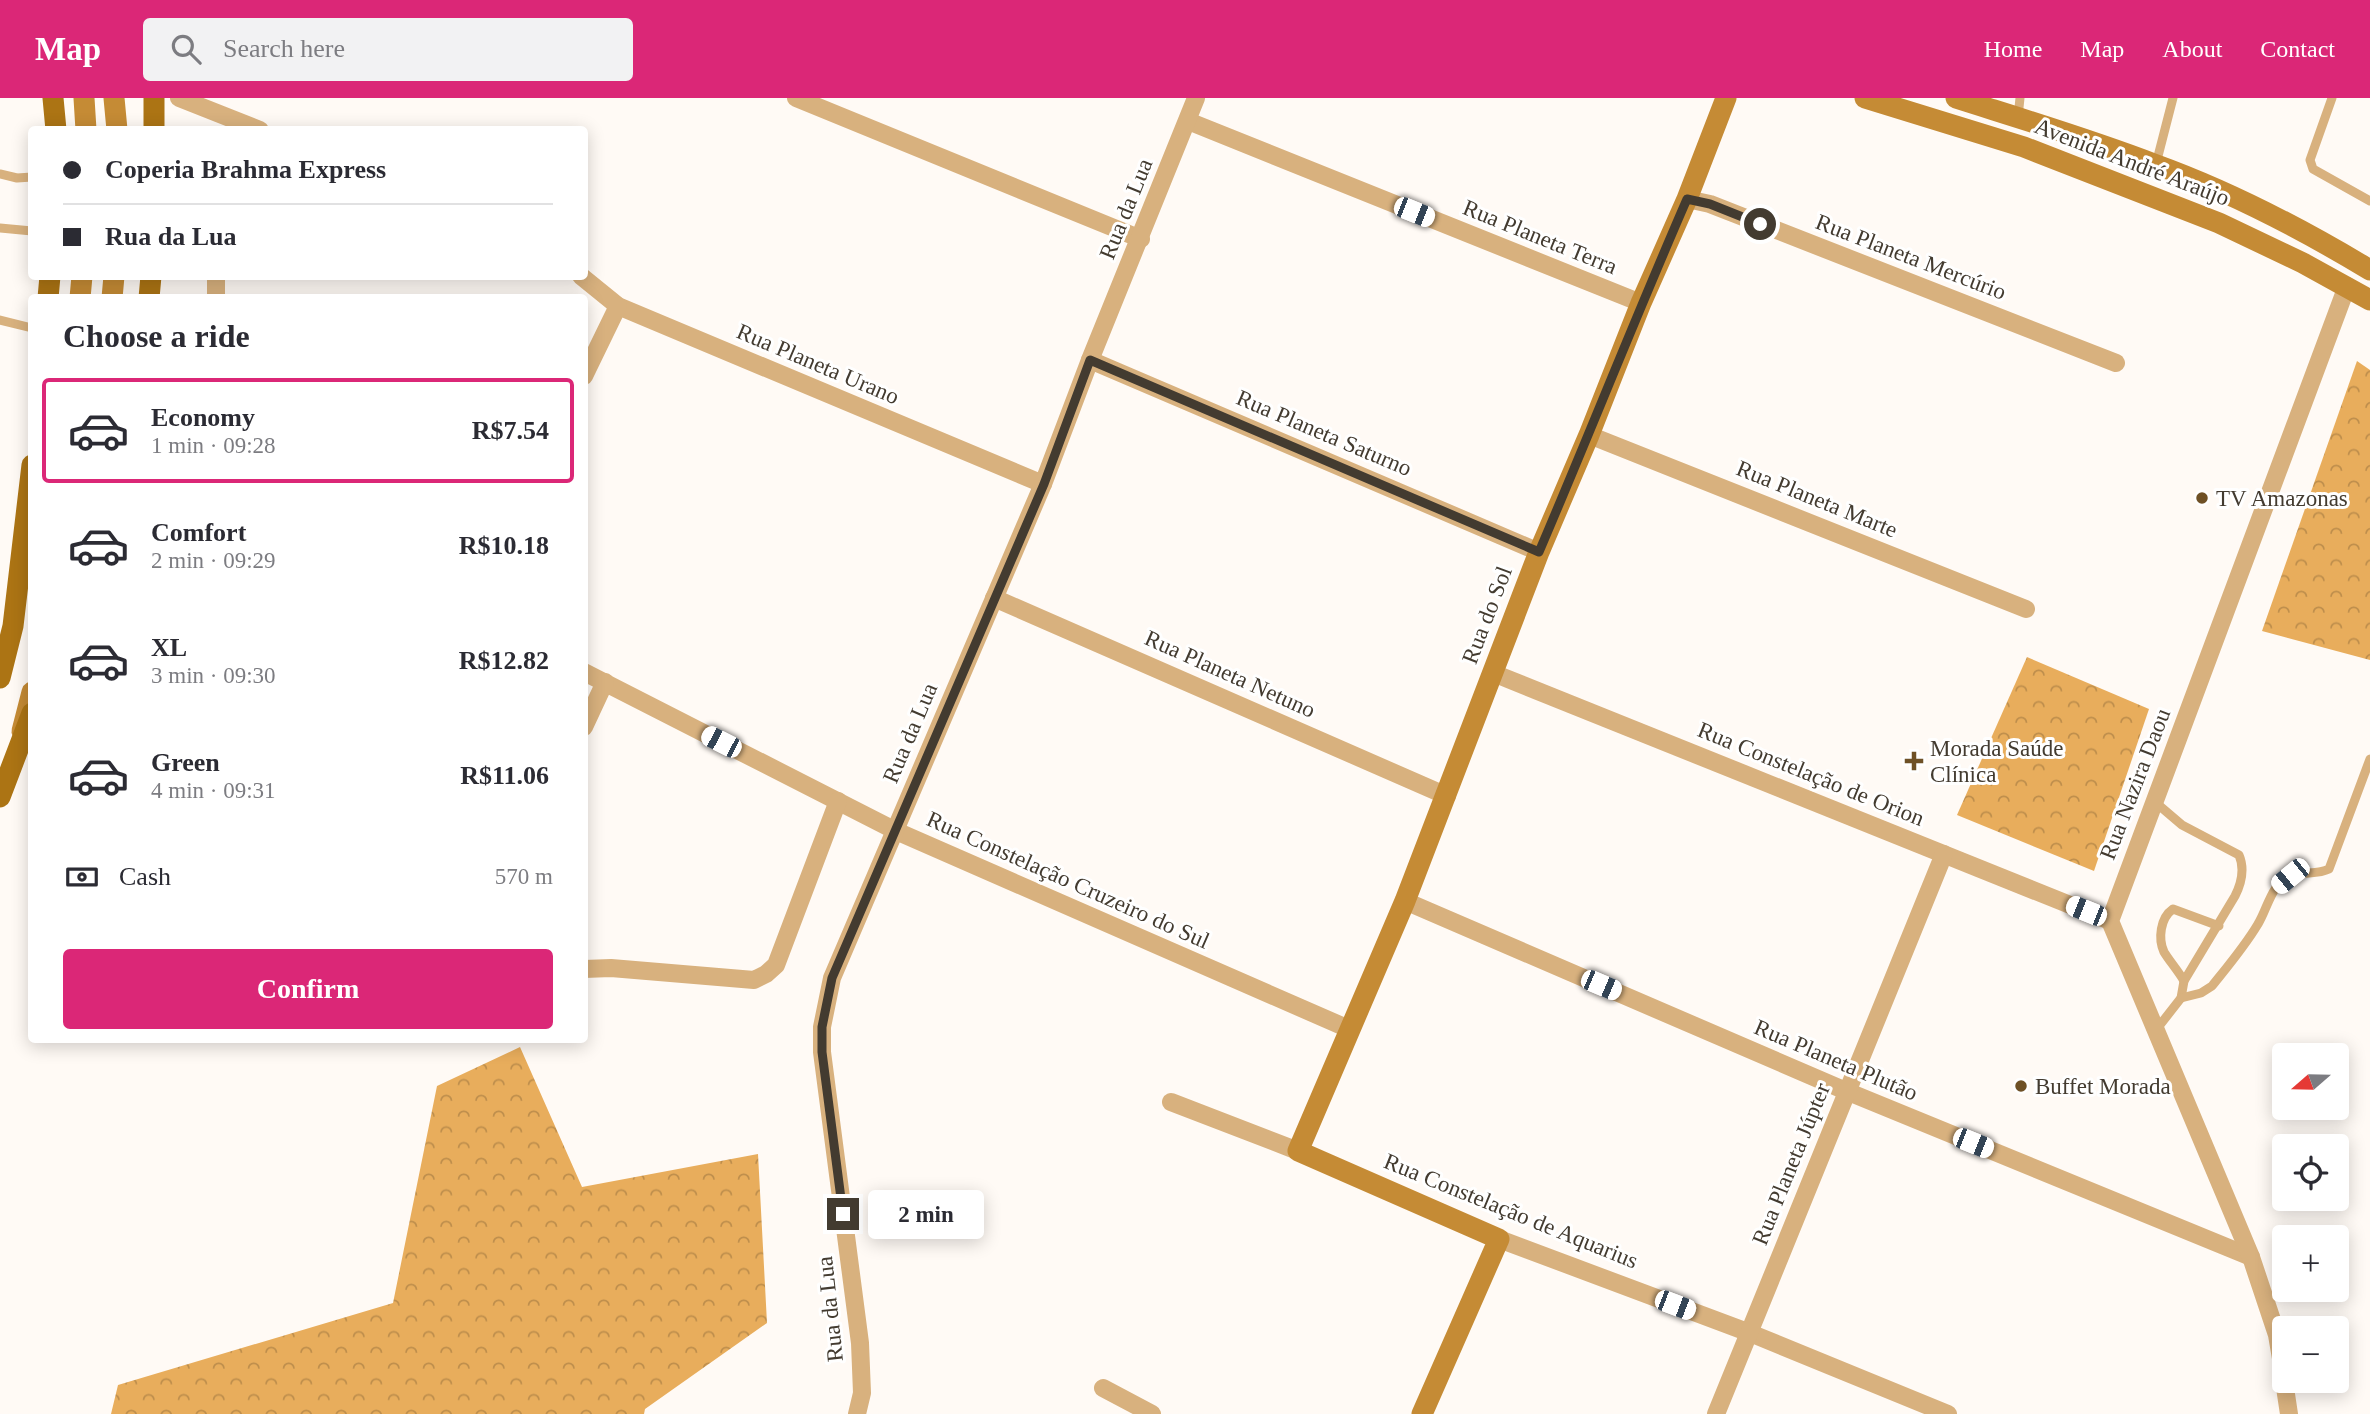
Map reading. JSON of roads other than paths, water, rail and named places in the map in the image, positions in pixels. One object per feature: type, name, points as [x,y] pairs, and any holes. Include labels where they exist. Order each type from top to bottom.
[{"type":"main road","points":[[53,98],[56,126]]},
{"type":"main road","points":[[154,98],[154,126]]},
{"type":"main road","points":[[0,678],[13,626],[28,499]]},
{"type":"main road","points":[[0,797],[28,723]]},
{"type":"street","points":[[84,98],[86,126]]},
{"type":"street","points":[[114,98],[117,126]]},
{"type":"street","points":[[179,98],[250,126]]},
{"type":"street","points":[[796,98],[1141,239]]},
{"type":"street","name":"Rua da Lua","points":[[857,1414],[862,1393],[860,1343],[826,1086],[822,1027],[832,978],[1044,484],[1090,360],[1196,98]]},
{"type":"street","name":"Rua do Sol","points":[[1298,1151],[1405,901],[1539,552],[1641,303],[1687,199],[1726,98]]},
{"type":"street","name":"Avenida André Araújo","points":[[1865,98],[2024,147],[2193,213],[2267,246],[2370,300]]},
{"type":"street","name":"Avenida André Araújo","points":[[1956,98],[2019,108],[2155,164],[2238,200],[2332,247],[2370,270]]},
{"type":"street","name":"Rua Planeta Terra","points":[[1188,121],[1641,303]]},
{"type":"street","name":"Rua Planeta Mercúrio","points":[[1687,199],[1710,204],[2116,363]]},
{"type":"street","name":"Rua Planeta Urano","points":[[586,280],[618,306],[1044,484]]},
{"type":"street","name":"Rua Nazira Daou","points":[[2110,921],[2347,286]]},
{"type":"street","points":[[588,368],[618,306]]},
{"type":"street","name":"Rua Planeta Saturno","points":[[1090,360],[1539,552]]},
{"type":"street","name":"Rua Planeta Marte","points":[[1589,435],[2026,609]]},
{"type":"street","points":[[13,626],[28,564]]},
{"type":"street","name":"Rua Planeta Netuno","points":[[994,598],[1447,796]]},
{"type":"street","name":"Rua Constelação de Orion","points":[[1493,673],[2110,921]]},
{"type":"street","name":"Rua Constelação Cruzeiro do Sul","points":[[588,674],[896,831],[1349,1029]]},
{"type":"street","points":[[588,718],[605,682]]},
{"type":"street","points":[[18,747],[28,708]]},
{"type":"street","points":[[588,969],[611,968],[754,980],[766,974],[776,965],[838,802]]},
{"type":"street","name":"Rua Planeta Júpter","points":[[1716,1414],[1944,854]]},
{"type":"street","name":"Rua Planeta Plutão","points":[[1405,901],[1846,1091],[2251,1257]]},
{"type":"street","points":[[2110,921],[2251,1257],[2272,1320]]},
{"type":"street","name":"Rua Constelação de Aquarius","points":[[1171,1102],[1298,1151],[1499,1239],[1750,1333],[1948,1414]]},
{"type":"street","points":[[1422,1414],[1499,1239]]},
{"type":"street","points":[[1103,1388],[1152,1414]]},
{"type":"street","points":[[2286,1393],[2289,1414]]},
{"type":"lane","points":[[2155,164],[2173,98]]},
{"type":"lane","points":[[2332,98],[2310,160],[2313,169],[2370,201]]},
{"type":"lane","points":[[0,174],[28,177]]},
{"type":"lane","points":[[0,228],[28,231]]},
{"type":"lane","points":[[0,320],[28,327]]},
{"type":"lane","points":[[2181,998],[2202,993],[2213,986],[2259,923],[2278,885],[2290,876],[2322,873],[2329,869],[2370,759]]},
{"type":"lane","points":[[2155,802],[2182,825],[2239,855],[2242,862],[2241,883],[2219,926],[2185,981],[2181,998],[2156,1030]]},
{"type":"lane","points":[[2185,981],[2164,952],[2161,928],[2164,918],[2173,909],[2219,926]]},
{"type":"place","name":"TV Amazonas","points":[[2202,498]]},
{"type":"place","name":"Morada Saúde Clínica","points":[[1914,761]]},
{"type":"place","name":"Buffet Morada","points":[[2021,1086]]}]
